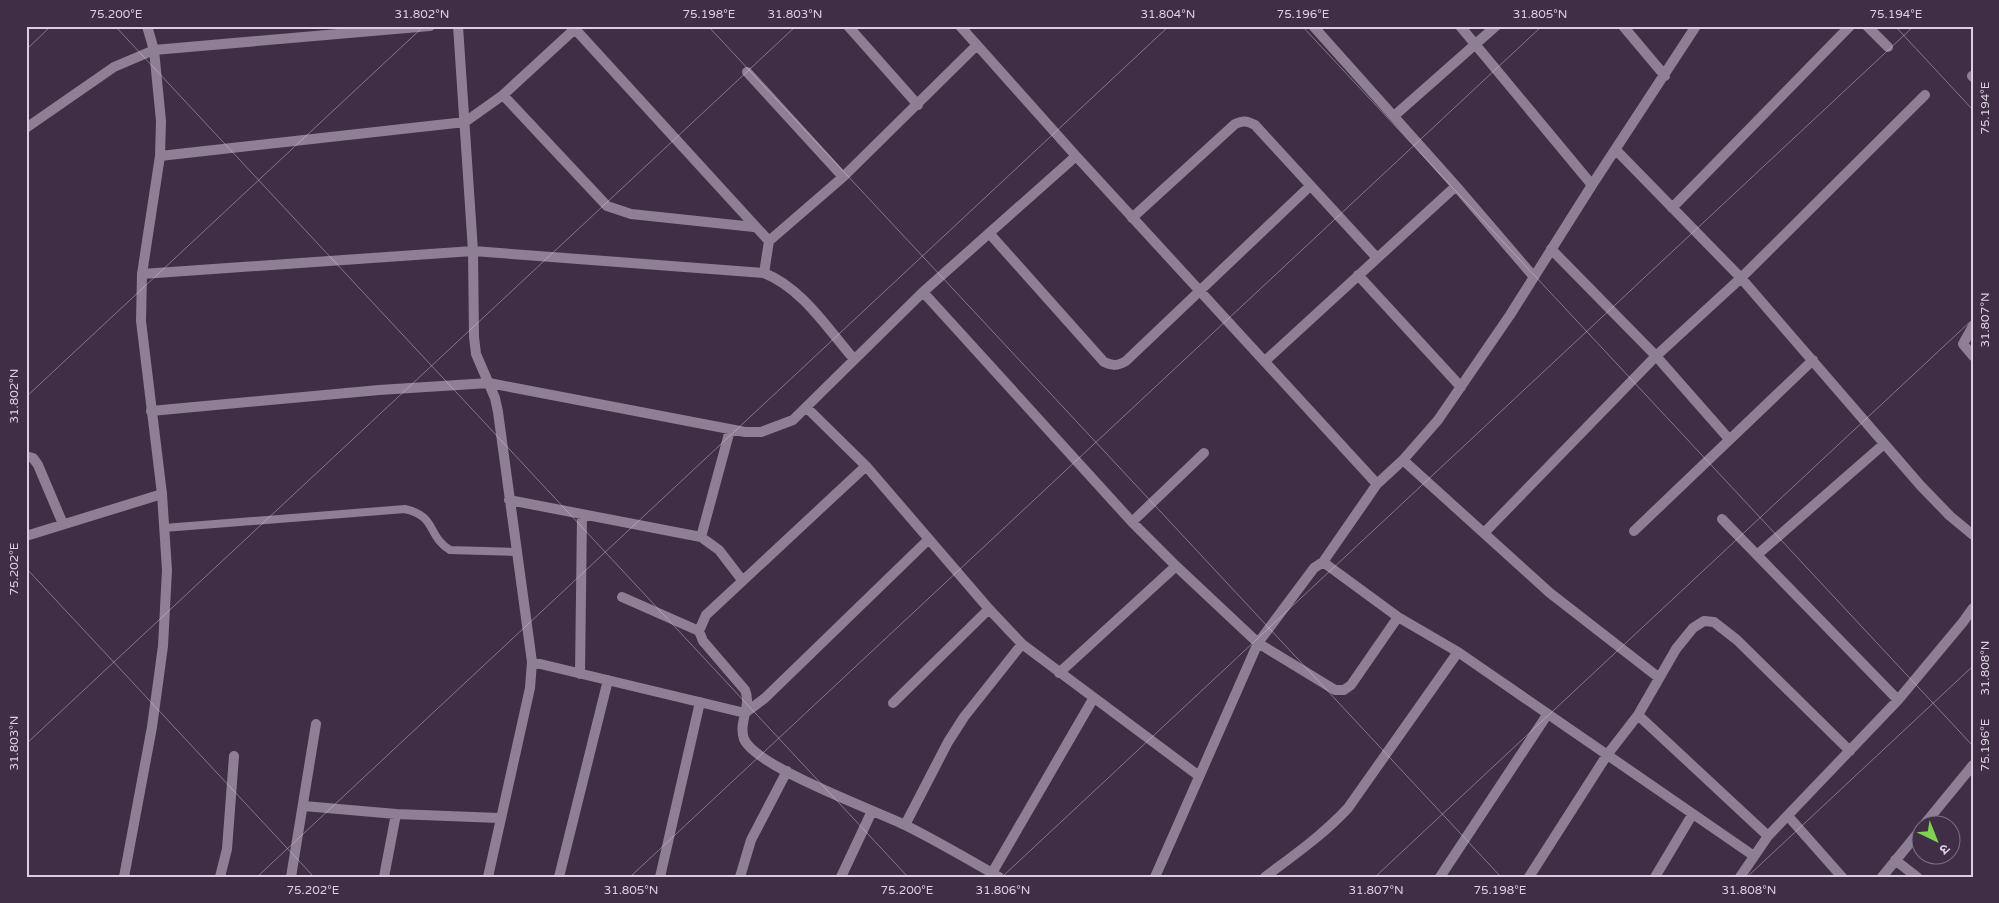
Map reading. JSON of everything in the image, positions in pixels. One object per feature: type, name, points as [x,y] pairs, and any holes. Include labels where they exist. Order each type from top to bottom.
[{"type":"street","points":[[124,877],[152,727],[162,646],[167,570],[162,494],[141,322],[142,274],[160,156],[161,120],[154,50],[148,26]]},
{"type":"street","points":[[26,128],[114,67],[154,50],[430,26]]},
{"type":"street","points":[[458,26],[473,251],[476,354],[489,383],[499,420],[532,662],[530,688],[488,877]]},
{"type":"street","points":[[848,26],[918,105]]},
{"type":"street","points":[[960,26],[1132,218],[1377,484]]},
{"type":"street","points":[[1460,26],[1592,185]]},
{"type":"street","points":[[1394,116],[1496,26]]},
{"type":"street","points":[[1623,26],[1665,76]]},
{"type":"street","points":[[1155,877],[1258,643],[1314,568],[1323,562],[1377,484],[1403,460],[1438,420],[1534,277],[1696,26]]},
{"type":"street","points":[[1672,208],[1850,26]]},
{"type":"street","points":[[1867,26],[1888,47]]},
{"type":"street","points":[[1314,27],[1456,186],[1534,277]]},
{"type":"street","points":[[160,156],[465,122],[503,95],[576,28],[754,227],[769,241]]},
{"type":"street","points":[[764,272],[769,241],[843,177],[977,45]]},
{"type":"street","points":[[747,72],[843,177]]},
{"type":"street","points":[[503,95],[607,206],[631,214],[754,227]]},
{"type":"street","points":[[1485,532],[1656,356],[1741,278],[1925,95]]},
{"type":"street","points":[[1132,218],[1242,120],[1255,125],[1377,258]]},
{"type":"street","points":[[1616,150],[1741,278],[1938,504],[1973,535]]},
{"type":"street","points":[[151,412],[379,390],[489,383],[730,430],[761,432],[793,420],[807,408],[854,358],[923,292],[1076,156]]},
{"type":"street","points":[[989,234],[1104,362],[1112,366],[1126,361],[1198,290],[1310,186]]},
{"type":"street","points":[[1264,361],[1456,186]]},
{"type":"street","points":[[1551,250],[1656,356],[1729,439]]},
{"type":"street","points":[[142,274],[473,251],[764,272],[776,277],[795,291],[854,358]]},
{"type":"street","points":[[1358,275],[1461,387]]},
{"type":"street","points":[[923,292],[1132,522],[1258,643],[1335,690],[1344,690],[1351,685],[1398,617]]},
{"type":"street","points":[[1973,326],[1963,344],[1973,356]]},
{"type":"street","points":[[1634,531],[1813,360]]},
{"type":"street","points":[[807,408],[866,466],[989,609],[1022,644],[1093,699],[1200,776]]},
{"type":"street","points":[[701,537],[730,430]]},
{"type":"street","points":[[1758,554],[1884,444]]},
{"type":"street","points":[[1132,522],[1204,453]]},
{"type":"street","points":[[26,456],[33,458],[38,465],[63,524]]},
{"type":"street","points":[[1403,460],[1550,592],[1658,677]]},
{"type":"street","points":[[698,631],[706,614],[866,466]]},
{"type":"street","points":[[26,536],[162,494]]},
{"type":"street","points":[[509,500],[701,537],[719,550],[742,580]]},
{"type":"street","points":[[580,674],[582,514]]},
{"type":"street","points":[[1722,519],[1898,700]]},
{"type":"street","points":[[745,713],[765,698],[929,539]]},
{"type":"street","points":[[1323,562],[1398,617],[1458,652],[1754,856]]},
{"type":"street","points":[[1059,673],[1176,566]]},
{"type":"street","points":[[622,597],[698,631],[703,641],[745,690],[749,699],[742,728],[744,739],[756,752],[787,771],[905,825],[995,875],[1093,699]]},
{"type":"street","points":[[1740,877],[1768,836],[1898,700],[1973,608]]},
{"type":"street","points":[[893,704],[989,609]]},
{"type":"street","points":[[1529,877],[1606,755],[1638,714],[1658,677],[1694,628],[1704,621],[1714,622],[1737,640],[1850,751]]},
{"type":"street","points":[[905,825],[948,742],[964,716],[1022,644]]},
{"type":"street","points":[[1265,877],[1314,841],[1348,808],[1458,652]]},
{"type":"street","points":[[532,662],[745,713]]},
{"type":"street","points":[[559,877],[608,680]]},
{"type":"street","points":[[660,877],[700,702]]},
{"type":"street","points":[[1638,714],[1768,836]]},
{"type":"street","points":[[1440,877],[1547,715]]},
{"type":"street","points":[[291,877],[316,724]]},
{"type":"street","points":[[224,875],[234,756]]},
{"type":"street","points":[[1931,816],[1973,765]]},
{"type":"street","points":[[740,877],[751,840],[787,771]]},
{"type":"street","points":[[304,806],[396,814],[500,818]]},
{"type":"street","points":[[841,877],[872,811]]},
{"type":"street","points":[[384,877],[396,814]]},
{"type":"street","points":[[1655,877],[1692,815]]},
{"type":"street","points":[[1788,816],[1842,877]]},
{"type":"street","points":[[1882,877],[1912,839]]},
{"type":"street","points":[[1895,860],[1917,877]]},
{"type":"lane","points":[[164,528],[405,509],[424,515],[442,545],[450,550],[517,552]]}]
